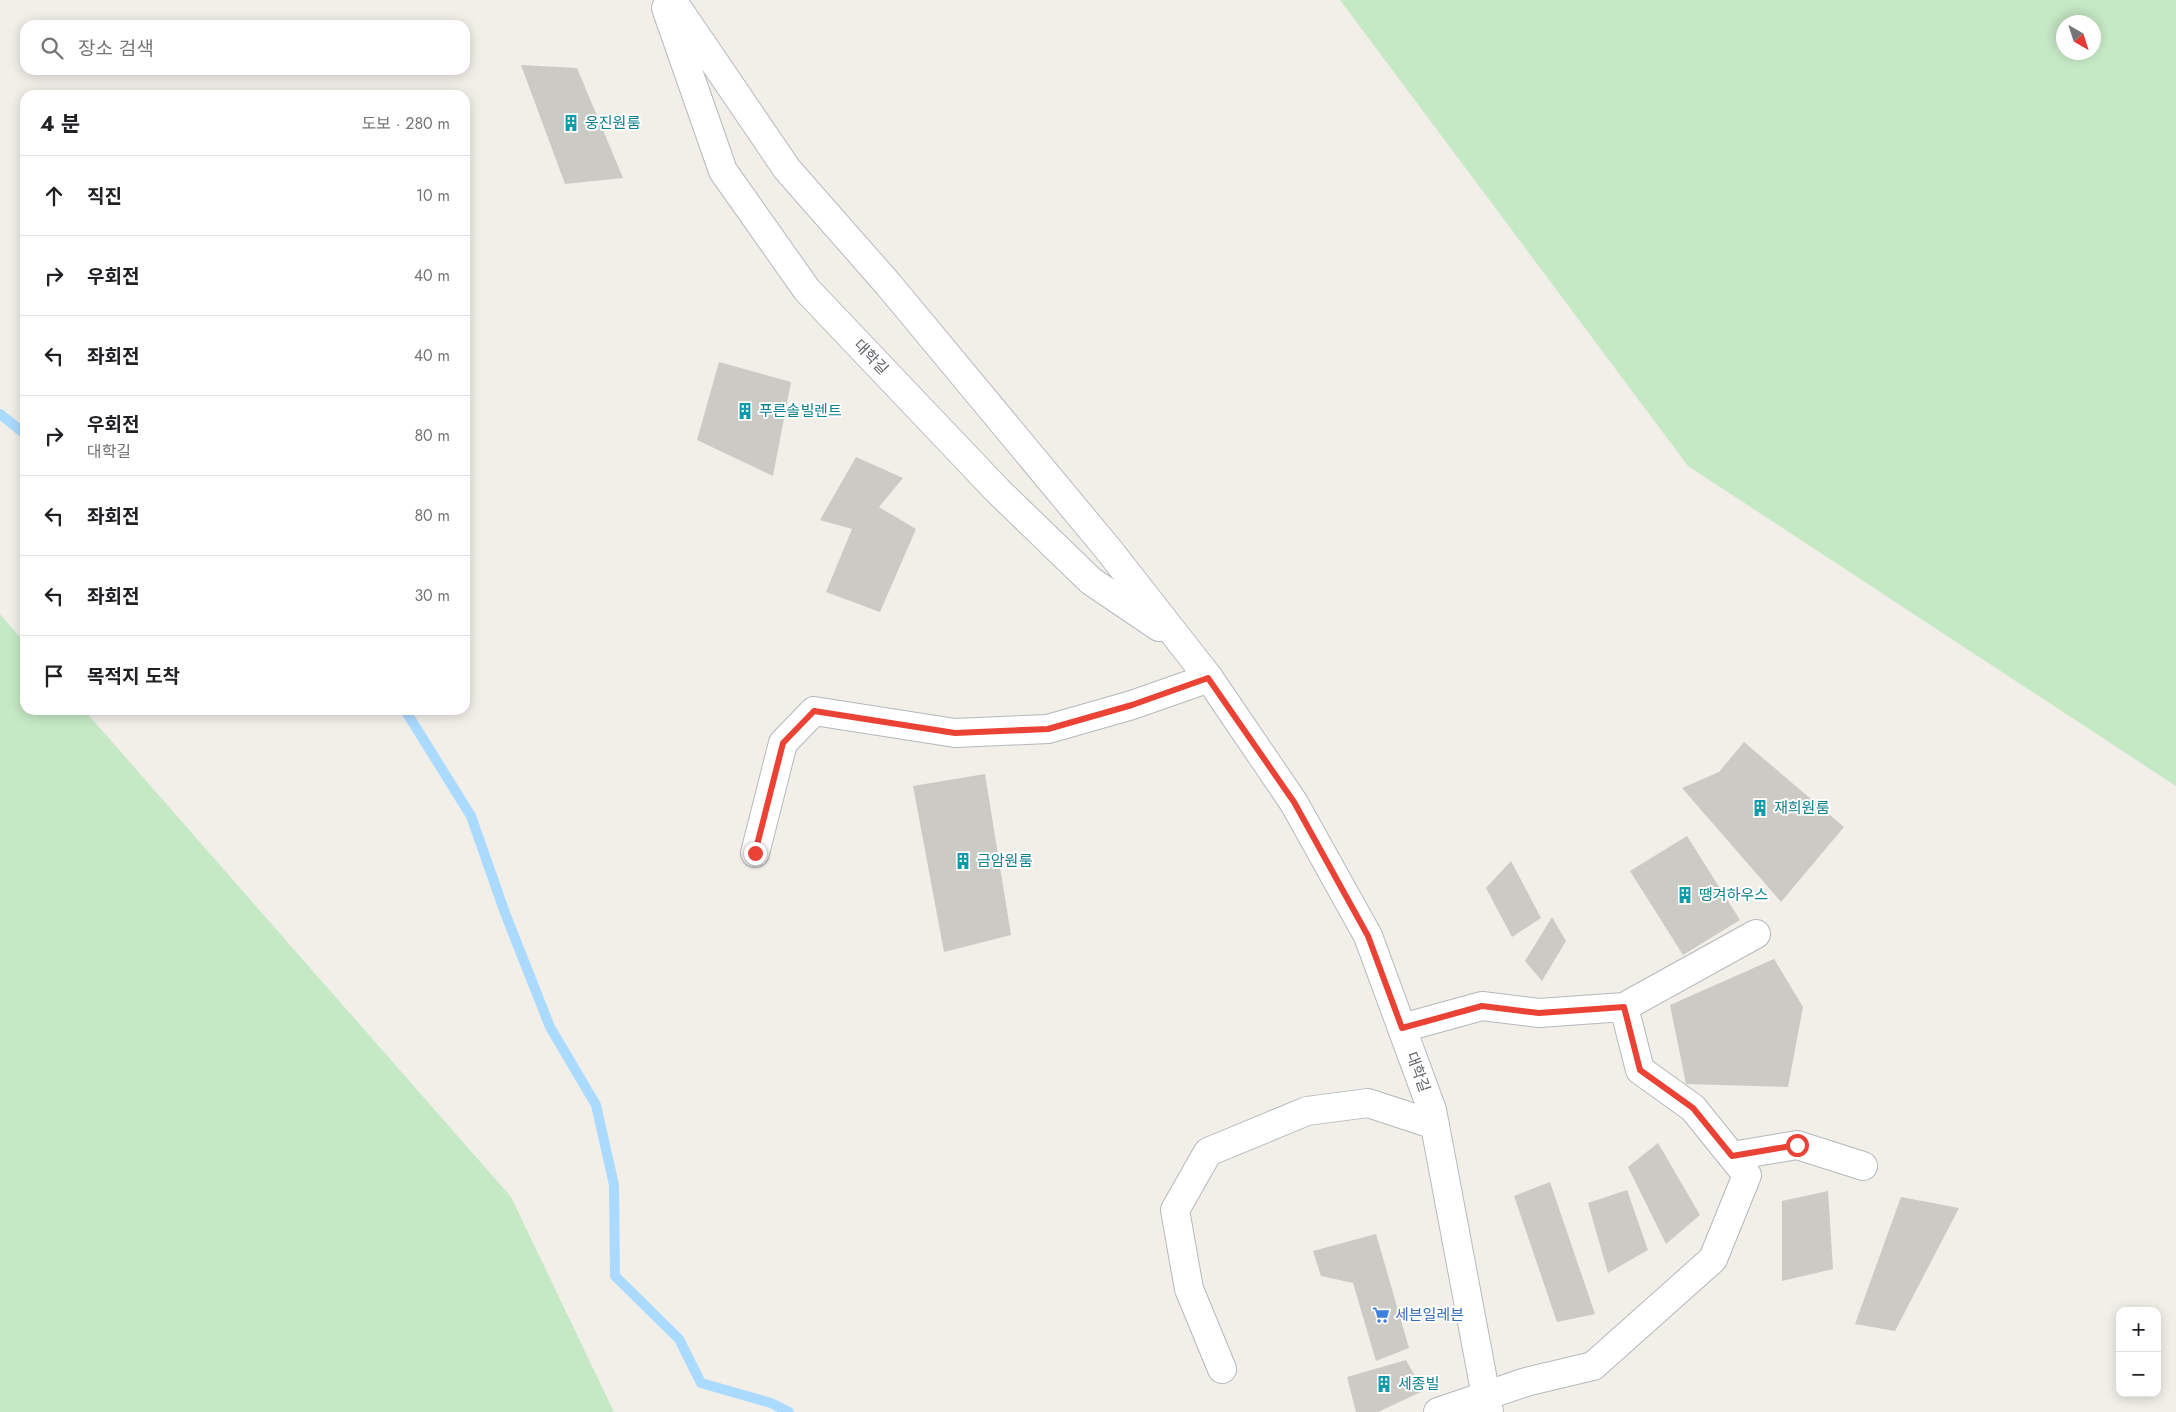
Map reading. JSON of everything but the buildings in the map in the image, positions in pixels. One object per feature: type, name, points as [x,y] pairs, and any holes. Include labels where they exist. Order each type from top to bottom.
[{"type":"street","name":"대학길","points":[[663,0],[723,172],[807,290],[998,491],[1091,581],[1179,640]]},
{"type":"street","name":"대학길","points":[[672,0],[787,169],[894,292],[1090,527],[1208,678],[1294,802],[1368,936],[1432,1110],[1488,1405]]},
{"type":"street","points":[[755,853],[783,743],[814,711],[955,733],[1048,729],[1132,705],[1208,678]]},
{"type":"street","points":[[1402,1028],[1482,1006],[1539,1013],[1624,1007],[1756,934]]},
{"type":"street","points":[[1438,1412],[1488,1405],[1526,1382],[1592,1366],[1713,1259],[1747,1175],[1693,1108],[1640,1070],[1624,1007]]},
{"type":"street","points":[[1222,1369],[1189,1289],[1175,1210],[1208,1152],[1307,1111],[1368,1103],[1435,1125]]},
{"type":"street","points":[[1732,1156],[1797,1145],[1863,1166]]},
{"type":"green space","points":[[1340,0],[2176,0],[2176,786],[1688,466]]},
{"type":"green space","points":[[0,614],[20,637],[20,715],[88,715],[511,1197],[614,1412],[0,1412]]},
{"type":"waterway","points":[[0,414],[20,430]]},
{"type":"waterway","points":[[408,715],[471,816],[505,913],[550,1027],[596,1105],[614,1185],[615,1276],[679,1339],[701,1383],[771,1403],[789,1412]]},
{"type":"place","name":"웅진원룸","points":[[571,123]]},
{"type":"place","name":"푸른솔빌렌트","points":[[745,411]]},
{"type":"place","name":"재희원룸","points":[[1760,808]]},
{"type":"place","name":"금암원룸","points":[[963,861]]},
{"type":"place","name":"땡겨하우스","points":[[1685,895]]},
{"type":"place","name":"세븐일레븐","points":[[1381,1315]]},
{"type":"place","name":"세종빌","points":[[1384,1384]]},
{"type":"route","points":[[755,853],[783,743],[814,711],[955,733],[1048,729],[1132,705],[1208,678],[1294,802],[1368,936],[1402,1028],[1482,1006],[1539,1013],[1624,1007],[1640,1070],[1693,1108],[1732,1156],[1797,1145]]}]
